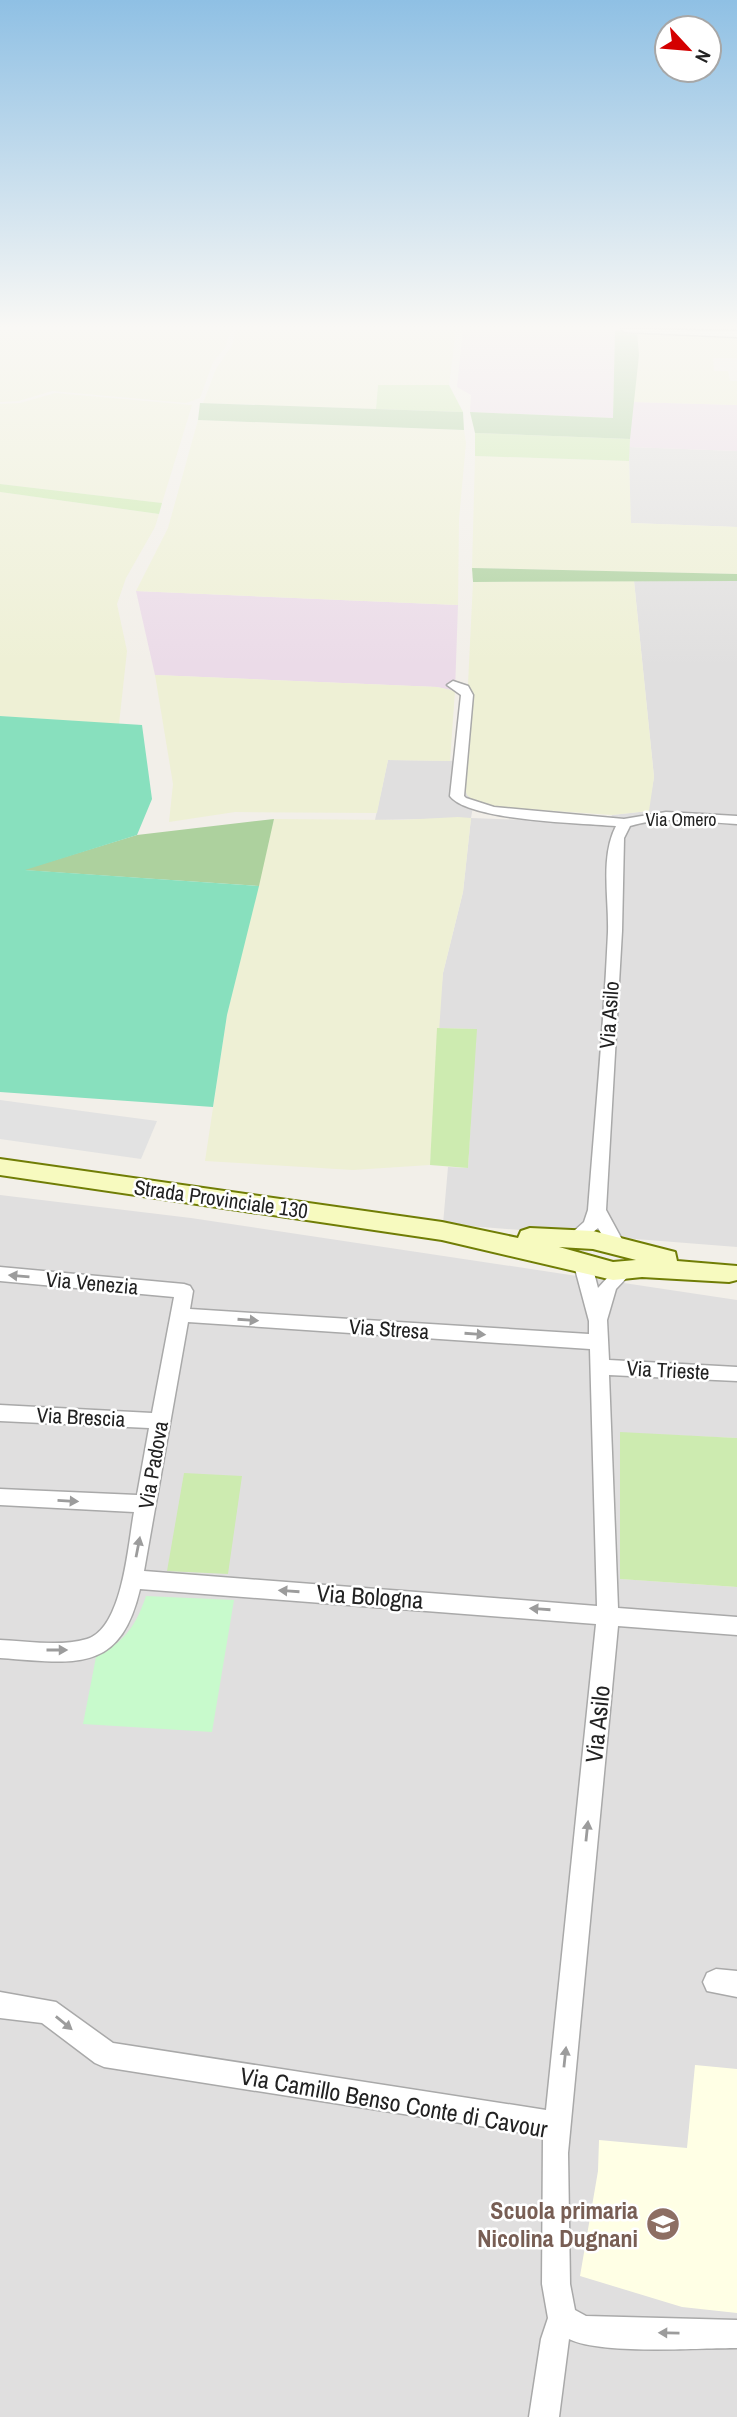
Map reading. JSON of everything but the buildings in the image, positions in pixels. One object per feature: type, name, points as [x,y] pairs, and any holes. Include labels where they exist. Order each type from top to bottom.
[{"type":"street","name":"Via Omero","points":[[453,685],[464,689],[467,695],[457,796],[461,801],[485,810],[625,823],[639,818],[662,816],[737,820]]},
{"type":"street","name":"Via Asilo","points":[[597,1210],[615,931],[615,852],[617,838],[625,823]]},
{"type":"street","name":"Strada Provinciale 130","points":[[0,1167],[442,1231],[555,1255],[583,1265],[624,1270],[642,1268],[733,1273]]},
{"type":"street","points":[[574,1239],[591,1225],[597,1210]]},
{"type":"street","points":[[597,1210],[616,1245]]},
{"type":"street","name":"Strada Provinciale 130","points":[[442,1231],[574,1239],[616,1245],[733,1273]]},
{"type":"street","name":"Via Asilo","points":[[583,1265],[598,1331]]},
{"type":"street","name":"Via Asilo","points":[[558,2125],[608,1614],[598,1331],[608,1286],[624,1270]]},
{"type":"street","name":"Via Venezia","points":[[0,1275],[184,1291]]},
{"type":"street","name":"Via Padova","points":[[0,1649],[81,1650],[111,1635],[121,1617],[132,1579],[184,1291]]},
{"type":"street","name":"Via Stresa","points":[[180,1315],[598,1331]]},
{"type":"street","name":"Via Trieste","points":[[598,1367],[737,1374]]},
{"type":"street","name":"Via Brescia","points":[[0,1413],[162,1421]]},
{"type":"street","points":[[0,1497],[146,1504]]},
{"type":"street","name":"Via Bologna","points":[[132,1579],[737,1626]]},
{"type":"street","name":"Via Camillo Benso Conte di Cavour","points":[[0,2005],[33,2007],[47,2011],[104,2054],[113,2056],[558,2125],[554,2250],[555,2284],[562,2318],[555,2339],[544,2417]]},
{"type":"street","points":[[562,2318],[582,2330],[608,2333],[737,2334]]},
{"type":"shaded area","points":[[0,442],[181,442],[162,503],[0,484]]},
{"type":"shaded area","points":[[192,442],[466,442],[459,519],[458,605],[136,591],[168,528]]},
{"type":"shaded area","points":[[629,442],[737,442],[737,451],[629,447]]},
{"type":"shaded area","points":[[629,447],[737,451],[737,527],[630,523]]},
{"type":"shaded area","points":[[475,456],[629,461],[631,523],[737,527],[737,574],[472,568]]},
{"type":"shaded area","points":[[0,492],[159,514],[155,527],[126,578],[117,604],[127,651],[119,724],[0,716]]},
{"type":"shaded area","points":[[634,581],[737,581],[737,1247],[443,1224],[448,1167],[468,1168],[476,1029],[437,1028],[443,973],[463,892],[471,818],[609,823],[612,815],[648,811],[654,777]]},
{"type":"shaded area","points":[[634,581],[654,777],[649,811],[612,815],[498,807],[474,801],[467,795],[464,787],[473,693],[468,684],[473,582]]},
{"type":"shaded area","points":[[136,591],[458,605],[455,691],[437,687],[155,675]]},
{"type":"shaded area","points":[[155,675],[437,687],[455,691],[450,761],[388,760],[377,813],[235,812],[169,822],[173,784]]},
{"type":"shaded area","points":[[388,760],[467,761],[474,801],[471,818],[375,820]]},
{"type":"shaded area","points":[[471,818],[463,892],[443,973],[430,1165],[353,1170],[205,1161],[227,1015],[274,819],[402,820]]},
{"type":"shaded area","points":[[0,1100],[157,1121],[141,1159],[0,1139]]},
{"type":"shaded area","points":[[0,1195],[191,1218],[737,1300],[737,1438],[620,1433],[621,1579],[737,1587],[737,2417],[0,2417]]},
{"type":"shaded area","name":"Scuola primaria Nicolina Dugnani","points":[[695,2065],[737,2069],[737,2313],[682,2307],[580,2276],[598,2171],[599,2140],[687,2148]]},
{"type":"green space","points":[[475,442],[630,442],[629,461],[475,456]]},
{"type":"green space","points":[[0,484],[162,503],[159,514],[0,492]]},
{"type":"green space","points":[[472,568],[737,574],[737,581],[473,582]]},
{"type":"green space","points":[[0,716],[142,725],[152,799],[137,835],[25,870],[259,886],[227,1015],[213,1107],[0,1092]]},
{"type":"green space","points":[[274,819],[259,886],[22,870],[137,835]]},
{"type":"green space","points":[[437,1028],[477,1029],[468,1168],[430,1165]]},
{"type":"green space","points":[[620,1432],[737,1438],[737,1587],[620,1579]]},
{"type":"green space","points":[[184,1473],[242,1476],[228,1574],[167,1571]]},
{"type":"green space","points":[[146,1596],[234,1600],[212,1732],[83,1724],[96,1657],[128,1632]]},
{"type":"place","name":"Scuola primaria Nicolina Dugnani","points":[[663,2224]]}]
